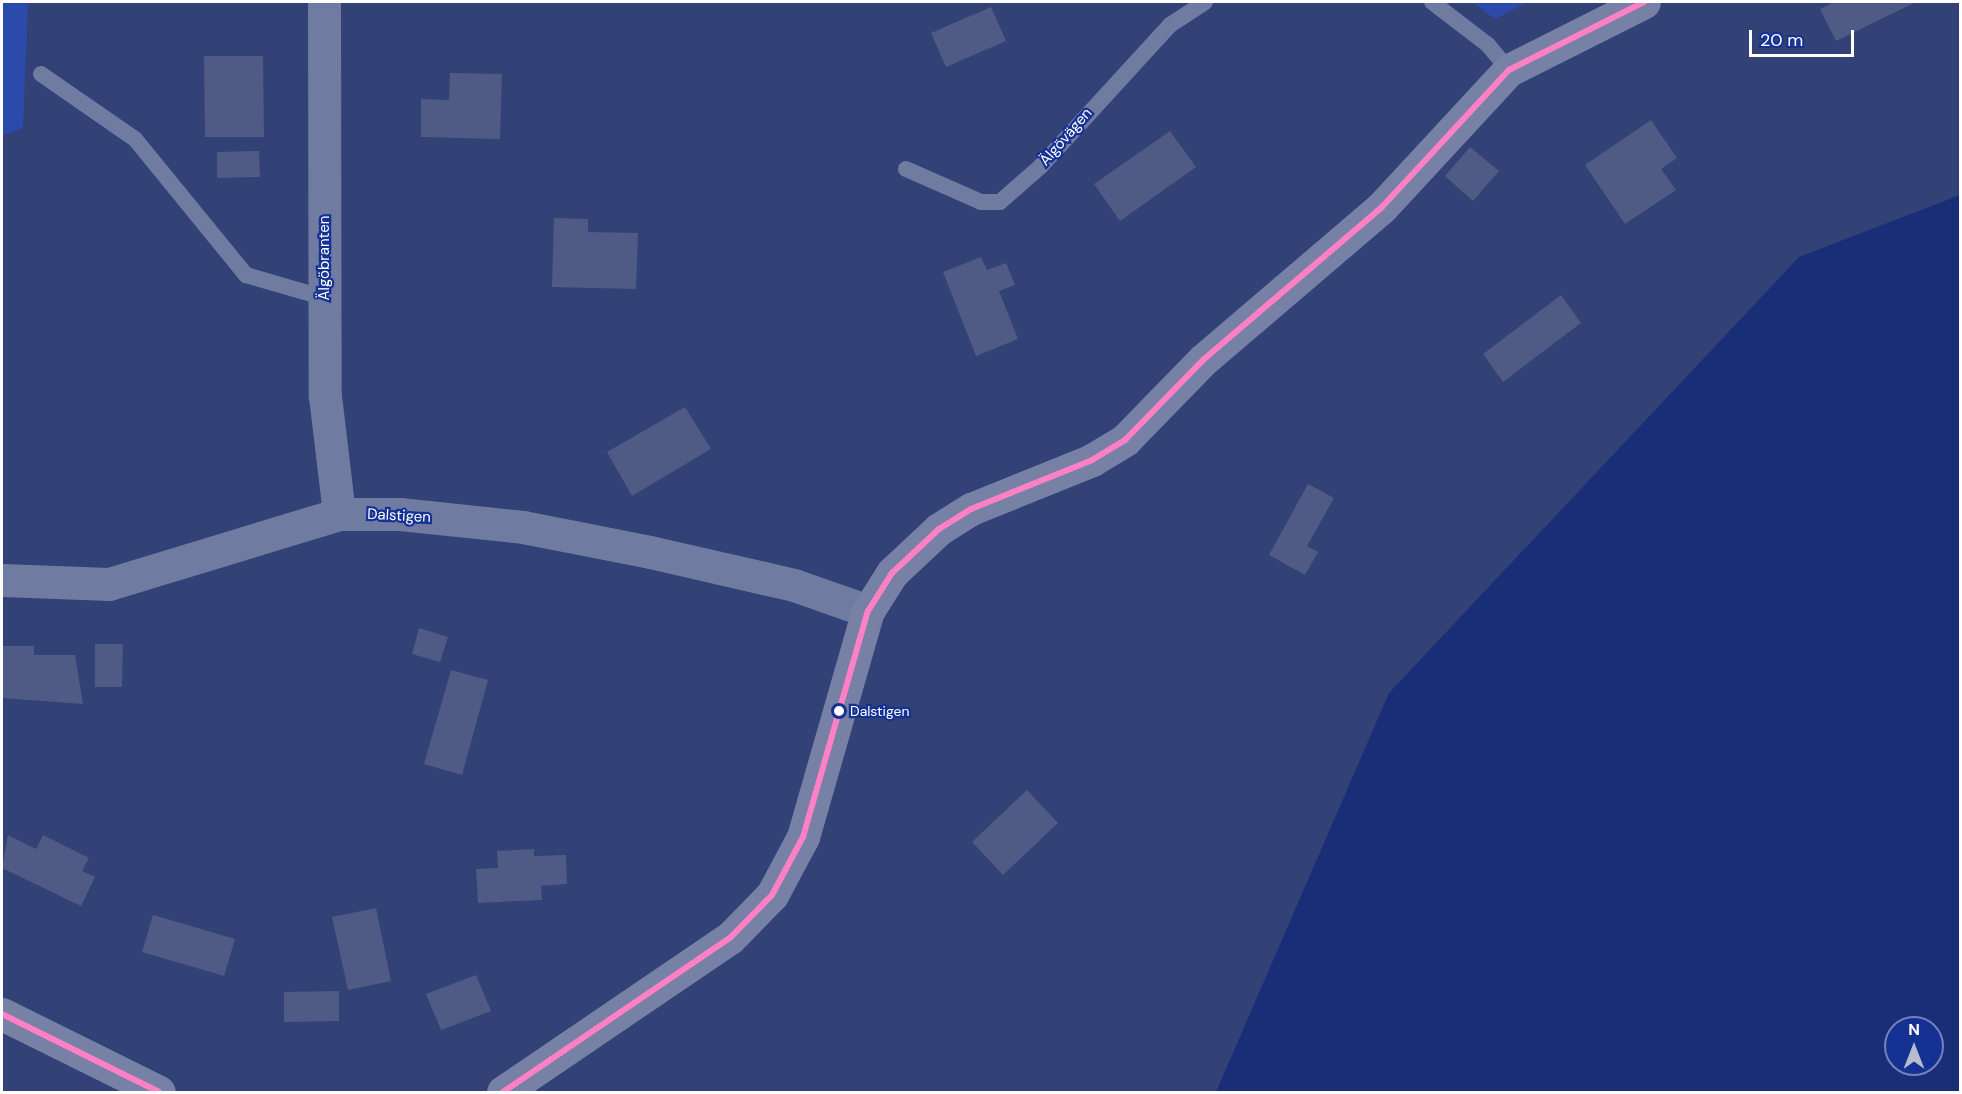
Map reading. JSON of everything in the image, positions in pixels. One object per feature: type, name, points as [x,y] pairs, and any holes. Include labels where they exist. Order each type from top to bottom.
[{"type":"street","name":"Älgöbranten","points":[[324,2],[325,396],[339,514]]},
{"type":"street","points":[[503,1092],[730,938],[772,895],[803,837],[868,611],[892,573],[939,529],[1125,440],[1203,360],[1382,207],[1509,70],[1644,2]]},
{"type":"street","name":"Dalstigen","points":[[2,580],[109,584],[339,514],[400,514],[523,526],[794,585],[868,611]]},
{"type":"street","points":[[2,1014],[159,1092]]},
{"type":"lane","name":"Älgövägen","points":[[906,169],[981,202],[1000,202],[1040,167],[1170,26],[1205,2]]},
{"type":"lane","points":[[1432,2],[1488,45],[1509,70]]},
{"type":"lane","points":[[41,74],[135,139],[246,275],[325,298]]},
{"type":"shaded area","points":[[2,2],[28,2],[23,128],[2,136]]},
{"type":"shaded area","points":[[1472,2],[1528,2],[1495,19]]},
{"type":"shaded area","points":[[1960,195],[1960,1092],[1216,1092],[1389,693],[1799,257]]},
{"type":"building","points":[[1834,2],[1916,2],[1836,41],[1820,9]]},
{"type":"building","points":[[991,7],[1006,41],[946,67],[931,33]]},
{"type":"building","points":[[204,56],[263,56],[264,137],[205,137]]},
{"type":"building","points":[[450,73],[502,74],[500,139],[421,137],[421,99],[449,100]]},
{"type":"building","points":[[1651,120],[1677,158],[1661,169],[1676,190],[1625,224],[1585,165]]},
{"type":"building","points":[[1170,131],[1196,167],[1120,221],[1094,184]]},
{"type":"building","points":[[1470,147],[1499,171],[1473,201],[1445,176]]},
{"type":"building","points":[[259,151],[260,177],[217,178],[217,152]]},
{"type":"building","points":[[554,218],[588,219],[588,232],[638,233],[636,289],[552,287]]},
{"type":"building","points":[[981,257],[987,270],[1006,263],[1015,285],[999,291],[1018,339],[976,356],[943,272]]},
{"type":"building","points":[[1561,295],[1581,323],[1503,382],[1483,354]]},
{"type":"building","points":[[685,407],[711,449],[632,496],[607,452]]},
{"type":"building","points":[[1308,484],[1334,498],[1307,546],[1318,552],[1305,575],[1269,555]]},
{"type":"building","points":[[419,628],[448,637],[440,662],[412,654]]},
{"type":"building","points":[[95,644],[123,644],[122,687],[95,687]]},
{"type":"building","points":[[2,646],[34,646],[34,655],[75,655],[83,704],[2,698]]},
{"type":"building","points":[[451,670],[488,680],[462,775],[424,764]]},
{"type":"building","points":[[1027,790],[1058,823],[1003,875],[972,842]]},
{"type":"building","points":[[8,835],[36,849],[43,835],[89,858],[82,871],[95,877],[81,906],[2,868]]},
{"type":"building","points":[[534,849],[534,856],[566,855],[567,884],[541,886],[542,900],[478,903],[476,869],[498,868],[497,851]]},
{"type":"building","points":[[376,908],[391,981],[348,990],[332,917]]},
{"type":"building","points":[[153,915],[235,939],[224,976],[142,952]]},
{"type":"building","points":[[476,975],[491,1011],[441,1030],[426,994]]},
{"type":"building","points":[[339,991],[339,1021],[284,1022],[284,992]]},
{"type":"transit line","points":[[503,1092],[730,938],[772,895],[803,837],[868,611],[892,573],[939,529],[971,509],[1092,460],[1125,440],[1203,360],[1382,207],[1509,70],[1644,2]]},
{"type":"transit line","points":[[2,1014],[159,1092]]},
{"type":"place","name":"Dalstigen","points":[[839,711]]}]
